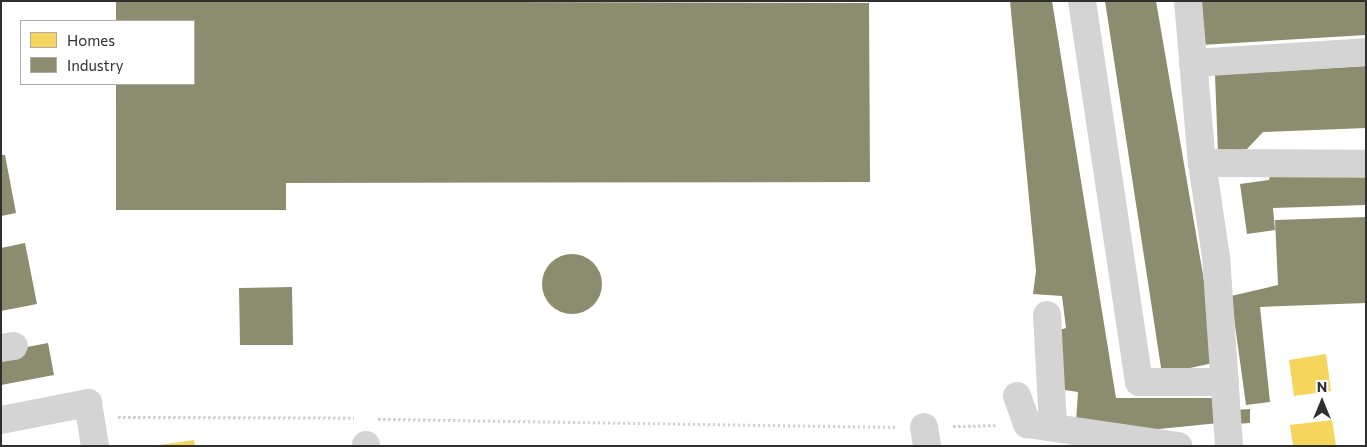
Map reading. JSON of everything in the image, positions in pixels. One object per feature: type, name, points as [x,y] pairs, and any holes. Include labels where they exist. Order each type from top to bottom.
[{"type":"street","points":[[1082,1],[1139,382],[1225,382]]},
{"type":"street","points":[[1188,1],[1202,163],[1216,257],[1229,446]]},
{"type":"street","points":[[1193,63],[1366,52]]},
{"type":"street","points":[[1202,163],[1366,164]]},
{"type":"street","points":[[1040,425],[1047,315]]},
{"type":"street","points":[[1016,396],[1040,425],[1178,446]]},
{"type":"street","points":[[1,420],[89,411],[95,446]]},
{"type":"path","points":[[89,411],[365,418]]},
{"type":"path","points":[[375,419],[926,437],[1040,425]]},
{"type":"building: Homes","points":[[1326,354],[1331,391],[1294,396],[1289,360]]},
{"type":"building: Homes","points":[[1332,420],[1336,446],[1293,446],[1290,425]]},
{"type":"building: Homes","points":[[194,440],[195,446],[159,446],[159,445]]},
{"type":"building: Industry","points":[[116,1],[869,3],[870,182],[286,183],[286,210],[116,210],[116,85],[195,85],[195,20],[116,20]]},
{"type":"building: Industry","points":[[1010,1],[1052,1],[1116,398],[1216,398],[1219,423],[1149,430],[1076,422],[1078,392],[1058,389],[1056,331],[1066,328],[1062,296],[1033,294],[1036,271]]},
{"type":"building: Industry","points":[[1105,1],[1156,1],[1218,362],[1162,374]]},
{"type":"building: Industry","points":[[1199,1],[1366,1],[1366,35],[1201,45]]},
{"type":"building: Industry","points":[[1366,66],[1366,128],[1263,132],[1247,149],[1218,153],[1215,75]]},
{"type":"building: Industry","points":[[1,155],[5,155],[16,213],[1,216]]},
{"type":"building: Industry","points":[[1366,169],[1366,205],[1273,208],[1275,230],[1247,234],[1240,184],[1269,180],[1271,172]]},
{"type":"building: Industry","points":[[1366,217],[1366,303],[1260,307],[1270,402],[1246,405],[1231,296],[1278,285],[1275,220]]},
{"type":"building: Industry","points":[[25,243],[37,304],[1,311],[1,248]]},
{"type":"building: Industry","points":[[566,254],[578,254],[589,259],[597,267],[602,278],[600,296],[589,309],[578,314],[566,314],[555,309],[547,301],[542,290],[542,278],[547,267],[555,259]]},
{"type":"building: Industry","points":[[292,287],[293,345],[240,345],[239,288]]},
{"type":"building: Industry","points":[[48,343],[54,375],[1,385],[1,352]]},
{"type":"building: Industry","points":[[1250,409],[1250,423],[1236,424],[1235,410]]}]
